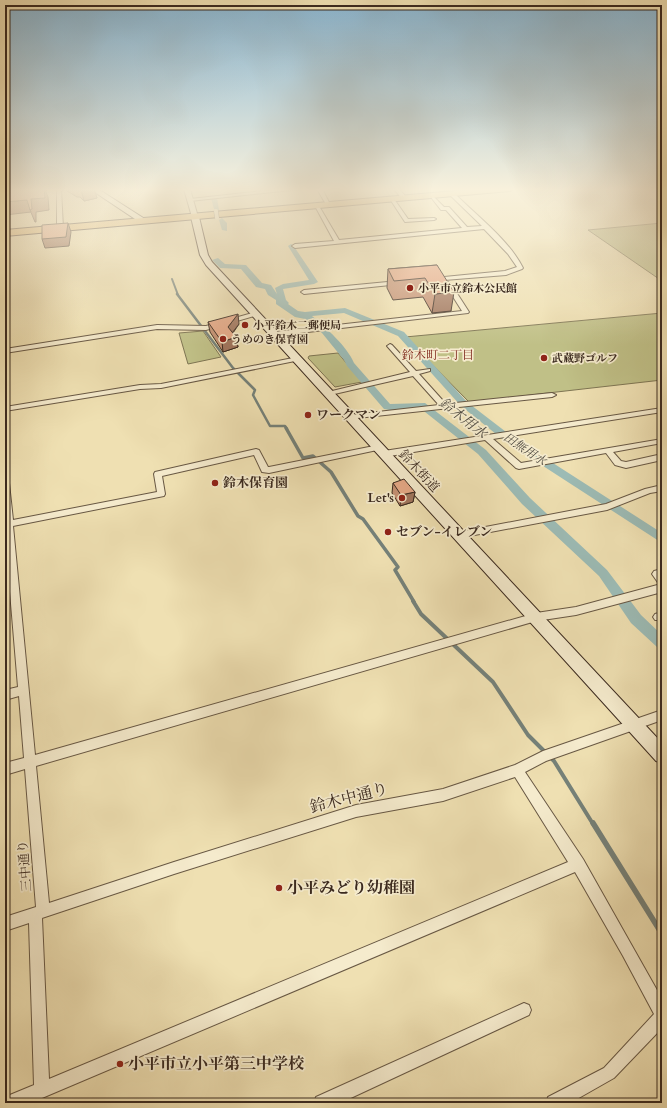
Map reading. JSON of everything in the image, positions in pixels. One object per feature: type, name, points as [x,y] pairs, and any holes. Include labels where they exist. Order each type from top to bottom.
[{"type":"main road","name":"鈴木街道","points":[[201,241],[206,260],[662,755]]},
{"type":"street","points":[[295,246],[350,241]]},
{"type":"street","points":[[426,281],[506,273],[520,268],[519,264],[498,241]]},
{"type":"street","points":[[274,334],[368,322],[466,312],[445,279]]},
{"type":"street","points":[[304,292],[403,283]]},
{"type":"street","points":[[5,351],[157,327],[206,328],[256,314]]},
{"type":"street","points":[[390,346],[444,407]]},
{"type":"street","points":[[5,409],[140,387],[161,386],[298,359]]},
{"type":"street","points":[[330,393],[428,370]]},
{"type":"street","points":[[351,417],[552,396]]},
{"type":"street","points":[[10,524],[161,494],[158,474],[256,452],[265,470],[269,470],[382,450],[499,436],[662,410]]},
{"type":"street","points":[[486,437],[520,466],[662,441]]},
{"type":"street","points":[[608,451],[618,462],[626,465],[662,457]]},
{"type":"street","name":"三中通り","points":[[5,483],[6,503],[10,524],[30,762],[39,912],[42,1090]]},
{"type":"street","points":[[459,535],[610,506],[648,491],[662,488]]},
{"type":"street","points":[[662,573],[657,574],[662,581]]},
{"type":"street","points":[[5,769],[536,618],[576,611],[662,588]]},
{"type":"street","points":[[5,695],[23,690]]},
{"type":"street","name":"鈴木中通り","points":[[5,924],[356,811],[443,795],[517,770],[549,755],[662,715]]},
{"type":"street","points":[[517,770],[578,864],[630,953],[662,1016],[609,1073],[554,1103]]},
{"type":"street","points":[[10,1103],[578,864]]},
{"type":"street","points":[[322,1103],[524,1010]]},
{"type":"green space","points":[[604,241],[662,241],[662,281]]},
{"type":"green space","name":"武蔵野ゴルフ","points":[[662,313],[662,380],[469,402],[405,337]]},
{"type":"green space","points":[[203,331],[221,357],[188,364],[179,333]]},
{"type":"green space","points":[[338,353],[362,382],[335,387],[308,358],[309,356]]},
{"type":"building","points":[[437,265],[454,292],[435,294],[425,278],[394,281],[388,269]]},
{"type":"building","points":[[238,314],[228,327],[236,337],[222,342],[208,322]]},
{"type":"building","points":[[404,479],[415,492],[401,495],[393,483]]},
{"type":"waterway","name":"鈴木用水","points":[[281,300],[283,299],[279,288],[283,286],[314,282],[291,246]]},
{"type":"waterway","name":"田無用水","points":[[216,260],[218,260],[223,266],[243,267],[259,285],[268,287],[271,293],[281,300]]},
{"type":"waterway","points":[[172,279],[178,295]]},
{"type":"waterway","points":[[177,294],[233,368],[255,390],[253,395],[270,426],[285,426],[287,429]]},
{"type":"waterway","name":"田無用水","points":[[281,300],[285,303]]},
{"type":"waterway","name":"鈴木用水","points":[[281,300],[279,302],[298,315],[308,317],[325,331],[348,359],[350,364],[387,407],[395,408],[422,405],[482,452],[526,501],[603,573],[636,619],[662,643]]},
{"type":"waterway","name":"田無用水","points":[[300,313],[303,315],[345,310],[401,334],[464,404],[510,440],[662,539]]},
{"type":"waterway","points":[[286,428],[303,458],[313,456],[331,472],[358,516],[363,519],[398,567],[395,570],[414,602]]},
{"type":"waterway","points":[[413,601],[421,614],[493,682],[528,735],[554,761],[593,824]]},
{"type":"waterway","points":[[593,823],[662,934]]},
{"type":"place","name":"小平市立鈴木公民館","points":[[410,288]]},
{"type":"place","name":"小平鈴木二郵便局","points":[[245,325]]},
{"type":"place","name":"うめのき保育園","points":[[223,339]]},
{"type":"place","name":"武蔵野ゴルフ","points":[[544,358]]},
{"type":"place","name":"ワークマン","points":[[308,415]]},
{"type":"place","name":"鈴木保育園","points":[[215,483]]},
{"type":"place","name":"Let's","points":[[402,498]]},
{"type":"place","name":"セブン-イレブン","points":[[388,532]]},
{"type":"place","name":"小平みどり幼稚園","points":[[279,888]]},
{"type":"place","name":"小平市立小平第三中学校","points":[[120,1064]]},
{"type":"district","name":"鈴木町二丁目","points":[[438,355]]}]
